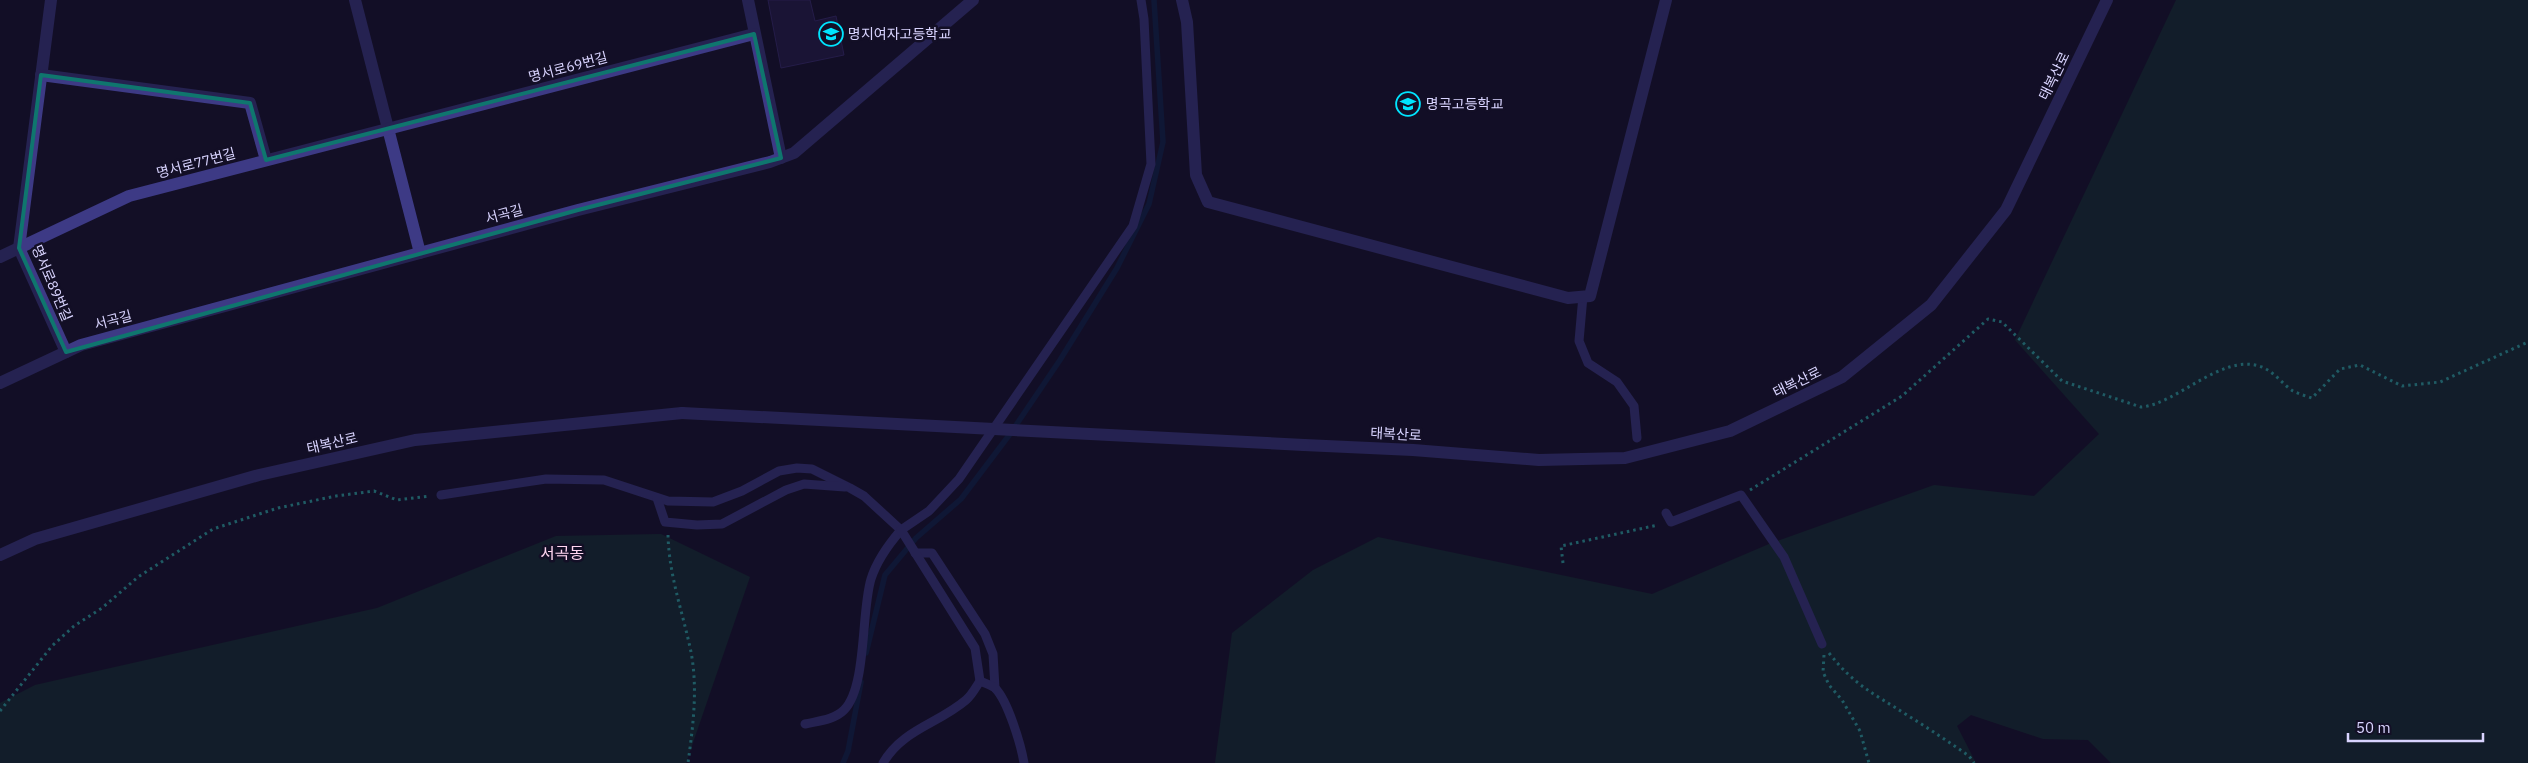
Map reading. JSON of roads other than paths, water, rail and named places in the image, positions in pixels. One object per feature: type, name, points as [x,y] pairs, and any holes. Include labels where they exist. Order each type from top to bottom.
[{"type":"street","name":"명서로89번길","points":[[51,0],[19,248],[66,352]]},
{"type":"street","points":[[355,0],[420,253]]},
{"type":"street","points":[[748,0],[781,158]]},
{"type":"street","name":"서곡길","points":[[0,382],[81,345],[794,153],[973,0]]},
{"type":"street","points":[[1182,0],[1187,22],[1196,175],[1208,202],[1568,298],[1590,296],[1666,0]]},
{"type":"street","name":"태복산로","points":[[0,555],[35,539],[259,475],[415,440],[682,413],[1413,450],[1539,460],[1625,458],[1730,431],[1842,377],[1931,305],[2006,210],[2107,0]]},
{"type":"street","name":"명서로69번길","points":[[389,129],[754,34]]},
{"type":"street","points":[[41,75],[250,102],[266,160]]},
{"type":"street","name":"명서로77번길","points":[[0,258],[130,196],[389,129]]},
{"type":"lane","points":[[805,724],[834,717],[845,709],[852,697],[857,679],[870,580],[880,557],[900,530],[929,511],[959,479],[1133,226],[1151,164],[1144,19],[1140,0]]},
{"type":"lane","points":[[1583,296],[1579,341],[1582,349],[1588,363],[1617,382],[1634,406],[1637,438]]},
{"type":"lane","points":[[441,495],[546,479],[604,480],[668,501],[713,502],[742,491],[779,471],[797,468],[812,469],[864,496],[900,530],[915,552],[975,648],[980,681],[968,698],[945,716],[909,734],[892,748],[883,763]]},
{"type":"lane","points":[[657,498],[665,522],[697,525],[722,524],[786,490],[804,484],[850,488]]},
{"type":"lane","points":[[1666,513],[1670,522],[1741,495],[1784,557],[1822,644]]},
{"type":"lane","points":[[915,552],[932,553],[985,634],[993,654],[995,688],[1019,738],[1024,763]]},
{"type":"lane","points":[[980,681],[995,688]]},
{"type":"waterway","points":[[866,653],[885,575],[916,538],[961,499],[1010,434],[1060,360],[1117,268],[1149,204],[1163,142],[1154,0]]},
{"type":"waterway","points":[[843,763],[848,751],[861,682]]},
{"type":"place","name":"명지여자고등학교","points":[[831,34]]},
{"type":"place","name":"명곡고등학교","points":[[1408,104]]},
{"type":"district","name":"서곡동","points":[[562,553]]}]
